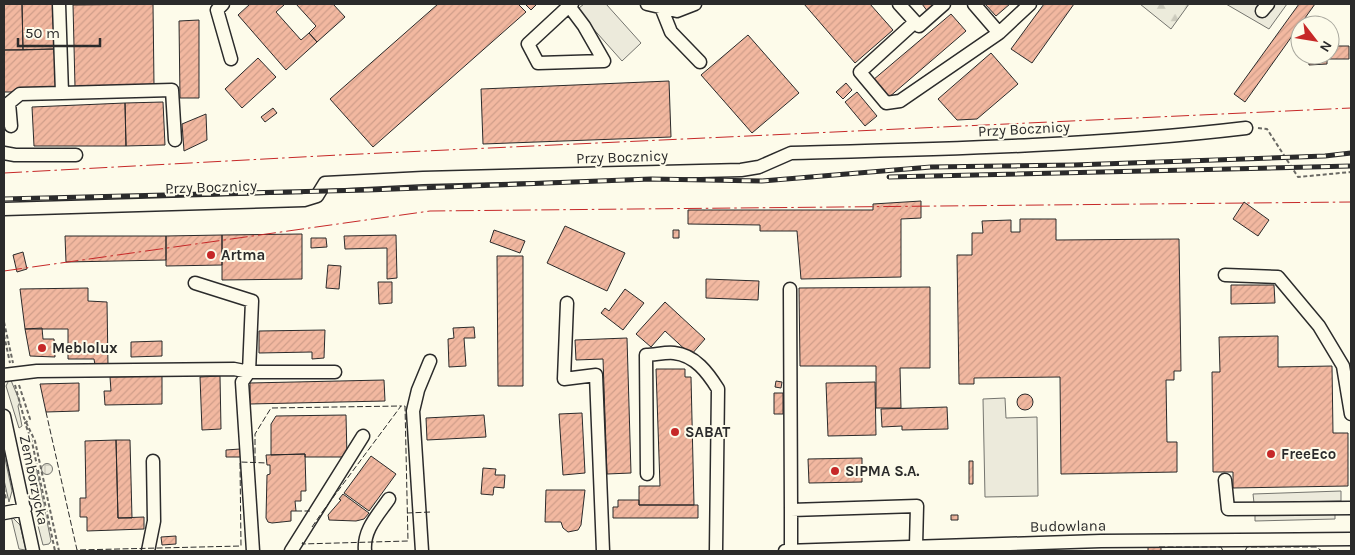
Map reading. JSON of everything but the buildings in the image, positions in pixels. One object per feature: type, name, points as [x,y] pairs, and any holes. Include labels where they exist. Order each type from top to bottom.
[{"type":"street","points":[[59,4],[62,94]]},
{"type":"street","points":[[223,4],[217,10],[231,59]]},
{"type":"street","points":[[647,4],[677,12],[696,4]]},
{"type":"street","points":[[899,4],[919,26],[944,4]]},
{"type":"street","points":[[974,4],[999,33]]},
{"type":"street","points":[[916,22],[860,72],[886,103],[900,101],[999,33],[1030,4]]},
{"type":"street","points":[[570,5],[604,60],[538,63],[528,44],[570,5]]},
{"type":"street","points":[[661,7],[670,32],[700,62]]},
{"type":"street","points":[[11,126],[10,103],[20,94],[172,90],[175,140]]},
{"type":"street","name":"Przy Bocznicy","points":[[4,208],[304,200],[317,196],[325,183],[423,178],[741,170],[759,167],[791,153],[1052,144],[1196,134],[1246,128]]},
{"type":"street","points":[[4,152],[15,155],[76,155]]},
{"type":"street","points":[[1225,275],[1278,277],[1319,326],[1343,366],[1351,414]]},
{"type":"street","points":[[195,283],[252,301],[249,372],[242,382],[252,551]]},
{"type":"street","points":[[790,289],[790,551]]},
{"type":"street","points":[[567,303],[564,379],[596,375],[603,551]]},
{"type":"street","points":[[647,474],[646,355],[674,353],[693,360],[707,371],[718,389],[716,551]]},
{"type":"street","points":[[422,551],[414,412],[418,390],[430,361]]},
{"type":"street","points":[[10,373],[234,368],[249,372],[335,372]]},
{"type":"street","name":"Zemborzycka","points":[[4,416],[33,551]]},
{"type":"street","points":[[291,551],[363,436]]},
{"type":"street","points":[[148,551],[154,521],[153,461]]},
{"type":"street","points":[[1225,480],[1228,509],[1351,508]]},
{"type":"street","points":[[365,551],[364,542],[368,529],[389,499]]},
{"type":"street","points":[[791,510],[917,506],[920,548]]},
{"type":"street","points":[[4,513],[25,509]]},
{"type":"street","name":"Budowlana","points":[[785,551],[1061,547],[1351,539]]},
{"type":"path","points":[[1246,128],[1267,129],[1298,177],[1351,172]]},
{"type":"path","points":[[4,322],[10,373],[30,419],[25,423],[32,442],[54,551]]},
{"type":"path","points":[[4,334],[10,373],[24,418],[35,441],[58,551]]},
{"type":"green space","points":[[1140,4],[1189,4],[1171,29]]},
{"type":"green space","points":[[10,378],[20,402],[18,406],[22,426],[19,428],[6,386]]},
{"type":"green space","points":[[4,454],[12,491],[9,502],[4,480]]},
{"type":"green space","points":[[31,463],[36,467],[51,541],[49,544],[43,545],[36,518],[29,464]]},
{"type":"green space","points":[[11,516],[20,525],[26,550],[19,549]]},
{"type":"shaded area","points":[[584,4],[606,4],[641,43],[622,61],[581,15],[579,8]]},
{"type":"shaded area","points":[[1226,4],[1287,4],[1269,29]]},
{"type":"shaded area","points":[[1005,398],[1006,418],[1037,417],[1038,496],[985,497],[983,399]]},
{"type":"shaded area","points":[[47,463],[53,469],[47,475],[41,469]]},
{"type":"shaded area","points":[[1341,491],[1341,501],[1254,503],[1253,494]]},
{"type":"shaded area","points":[[1335,509],[1335,519],[1255,521],[1255,512]]},
{"type":"railway","points":[[4,199],[368,190],[651,179],[762,181],[931,167],[1074,165],[1325,156],[1351,153]]},
{"type":"railway","points":[[889,177],[1351,166]]},
{"type":"fence","points":[[255,462],[255,434],[271,408],[401,406],[323,511]]},
{"type":"fence","points":[[303,542],[302,544],[408,541],[405,406],[401,406]]},
{"type":"fence","points":[[46,412],[77,550],[241,546],[240,462],[267,463]]},
{"type":"fence","points":[[296,511],[310,511]]},
{"type":"fence","points":[[312,527],[323,511]]},
{"type":"fence","points":[[407,513],[431,512]]},
{"type":"fence","points":[[1159,547],[1221,547],[1223,551]]},
{"type":"fence","points":[[1245,551],[1247,547],[1316,547],[1322,551]]},
{"type":"power","points":[[4,173],[339,155],[1351,108]]},
{"type":"power","points":[[4,271],[430,211],[1351,202]]},
{"type":"place","name":"Artma","points":[[211,255]]},
{"type":"place","name":"Meblolux","points":[[42,348]]},
{"type":"place","name":"SABAT","points":[[675,432]]},
{"type":"place","name":"FreeEco","points":[[1271,454]]},
{"type":"place","name":"SIPMA S.A.","points":[[835,471]]}]
